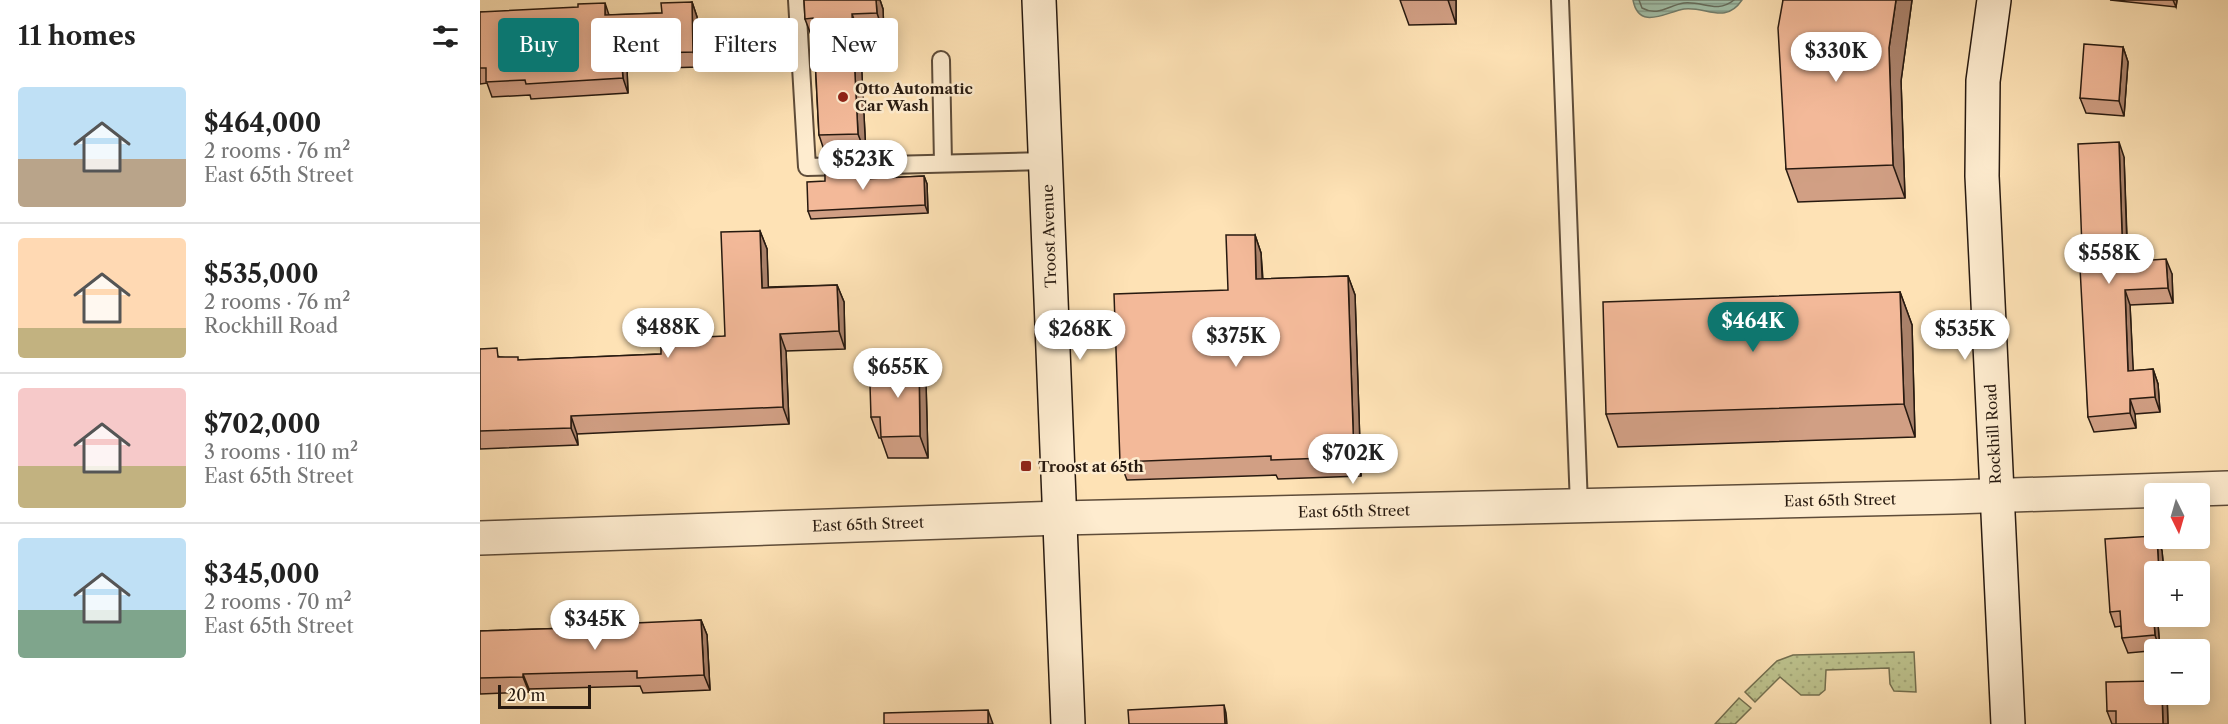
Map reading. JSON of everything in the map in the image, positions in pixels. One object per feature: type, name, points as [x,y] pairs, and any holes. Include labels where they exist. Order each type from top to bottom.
[{"type":"street","name":"Troost Avenue","points":[[1039,0],[1068,724]]},
{"type":"street","name":"Rockhill Road","points":[[1994,0],[1983,81],[1982,176],[2008,724]]},
{"type":"street","name":"East 65th Street","points":[[480,538],[1061,518],[1996,496],[2228,488]]},
{"type":"lane","points":[[798,0],[807,167],[1046,161]]},
{"type":"lane","points":[[1560,0],[1579,506]]},
{"type":"lane","points":[[941,60],[943,163]]},
{"type":"green space","points":[[1914,652],[1916,692],[1894,691],[1890,684],[1889,668],[1826,670],[1825,690],[1819,695],[1801,695],[1780,677],[1755,702],[1745,692],[1777,661],[1793,655]]},
{"type":"green space","points":[[1739,698],[1751,708],[1735,724],[1715,724]]},
{"type":"water","points":[[1633,0],[1742,0],[1729,12],[1715,13],[1684,9],[1662,16],[1647,17],[1641,15],[1636,9]]},
{"type":"building","points":[[804,0],[876,0],[877,13],[852,14],[852,18],[805,19]]},
{"type":"building","points":[[1783,0],[1896,0],[1889,48],[1893,165],[1786,169],[1778,28]]},
{"type":"building","points":[[692,2],[693,52],[681,52],[681,18],[591,18],[591,72],[622,72],[623,78],[526,84],[525,80],[486,82],[486,68],[480,68],[480,12],[578,7],[578,4],[605,3],[605,15],[662,13],[661,3]]},
{"type":"building","points":[[2084,44],[2123,47],[2119,101],[2080,98]]},
{"type":"building","points":[[816,72],[855,72],[858,134],[819,135]]},
{"type":"building","points":[[2119,142],[2123,262],[2166,259],[2168,288],[2125,290],[2128,371],[2153,369],[2155,397],[2130,399],[2130,413],[2088,417],[2079,249],[2082,248],[2078,144]]},
{"type":"building","points":[[864,168],[864,179],[924,176],[925,205],[808,211],[807,182],[825,181],[825,169]]},
{"type":"building","points":[[760,231],[762,288],[837,285],[839,331],[780,334],[783,407],[571,416],[571,428],[480,431],[480,349],[497,348],[498,357],[518,357],[518,360],[661,354],[661,339],[725,336],[721,232]]},
{"type":"building","points":[[1226,235],[1255,235],[1256,279],[1348,276],[1354,457],[1271,460],[1271,456],[1120,462],[1114,294],[1228,290]]},
{"type":"building","points":[[1900,292],[1904,404],[1606,414],[1603,302]]},
{"type":"building","points":[[919,360],[920,436],[881,437],[880,417],[871,417],[870,385],[882,385],[882,361]]},
{"type":"building","points":[[2144,537],[2144,549],[2158,549],[2158,561],[2144,561],[2144,627],[2154,627],[2155,635],[2122,638],[2120,611],[2110,612],[2105,539]]},
{"type":"building","points":[[701,620],[704,675],[637,678],[637,671],[523,674],[523,677],[480,678],[480,631],[635,626],[635,623]]},
{"type":"building","points":[[2144,681],[2144,705],[2162,705],[2163,724],[2116,724],[2116,711],[2107,711],[2106,682]]},
{"type":"building","points":[[1224,705],[1225,724],[1129,724],[1128,710]]},
{"type":"building","points":[[988,710],[988,724],[884,724],[884,713]]},
{"type":"place","name":"Otto Automatic Car Wash","points":[[843,97]]},
{"type":"place","name":"Troost at 65th","points":[[1026,466]]}]
